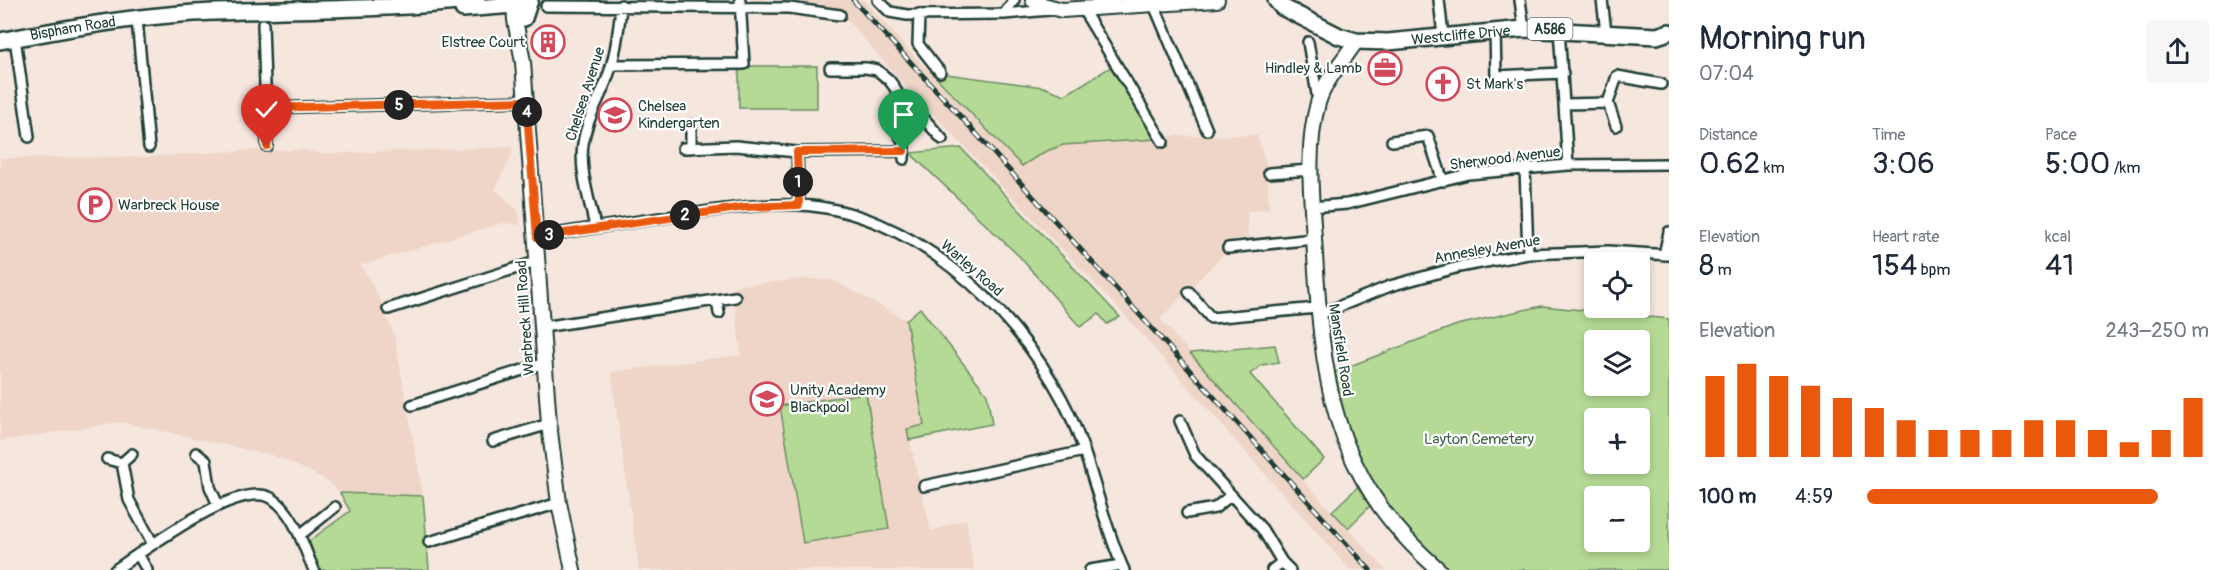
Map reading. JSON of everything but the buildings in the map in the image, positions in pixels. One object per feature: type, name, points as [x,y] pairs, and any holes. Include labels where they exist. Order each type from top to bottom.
[{"type":"main road","name":"Bispham Road","points":[[8,39],[60,30],[191,14],[434,5],[477,0]]},
{"type":"main road","points":[[1034,0],[1062,10],[1114,3],[1154,5],[1217,0]]},
{"type":"main road","name":"Westcliffe Drive","points":[[1276,0],[1282,7],[1330,32],[1356,41],[1388,42],[1524,29],[1665,36]]},
{"type":"main road","name":"Bispham Road","points":[[434,5],[456,10],[522,4]]},
{"type":"main road","name":"Warbreck Hill Road","points":[[522,4],[523,62],[549,424],[559,503],[573,570]]},
{"type":"main road","name":"Mansfield Road","points":[[1356,41],[1330,78],[1319,102],[1312,141],[1311,207],[1317,311],[1334,407],[1343,438],[1354,462],[1367,488],[1398,531],[1439,570]]},
{"type":"street","points":[[1004,14],[1014,0]]},
{"type":"street","points":[[1439,0],[1443,36]]},
{"type":"street","points":[[1520,0],[1524,29]]},
{"type":"street","points":[[1602,0],[1606,32]]},
{"type":"street","points":[[879,1],[893,13],[919,15],[1004,14],[1062,10]]},
{"type":"street","points":[[546,6],[564,3],[621,5],[740,3],[840,15]]},
{"type":"street","points":[[612,65],[744,64],[740,3]]},
{"type":"street","name":"Chelsea Avenue","points":[[595,227],[583,164],[583,144],[588,123],[612,65],[618,39],[621,5]]},
{"type":"street","points":[[1154,5],[1207,130]]},
{"type":"street","points":[[1082,8],[1163,142]]},
{"type":"street","points":[[258,11],[267,146]]},
{"type":"street","points":[[919,15],[918,44],[940,72]]},
{"type":"street","points":[[138,20],[149,147]]},
{"type":"street","points":[[1559,29],[1568,165]]},
{"type":"street","points":[[1495,30],[1496,76],[1563,73]]},
{"type":"street","points":[[8,39],[29,137]]},
{"type":"street","name":"Mansfield Road","points":[[1308,42],[1319,102]]},
{"type":"street","points":[[691,125],[687,148],[754,146],[797,152],[904,155],[904,143],[900,136],[900,100],[896,88],[884,73],[866,68],[830,68]]},
{"type":"street","points":[[865,80],[866,68]]},
{"type":"street","points":[[1616,126],[1608,103],[1617,76],[1661,84]]},
{"type":"street","points":[[900,100],[912,105],[942,139]]},
{"type":"street","points":[[266,108],[526,101]]},
{"type":"street","points":[[1565,104],[1608,103]]},
{"type":"street","points":[[1392,141],[1428,136],[1443,180]]},
{"type":"street","points":[[797,152],[799,205]]},
{"type":"street","name":"Sherwood Avenue","points":[[1311,207],[1347,204],[1468,174],[1568,165],[1669,164]]},
{"type":"street","points":[[1525,168],[1528,254]]},
{"type":"street","points":[[1269,174],[1311,170]]},
{"type":"street","name":"Warley Road","points":[[537,237],[745,207],[799,205],[828,208],[882,224],[923,246],[942,259],[994,307],[1030,349],[1050,377],[1073,422],[1104,520],[1123,568]]},
{"type":"street","points":[[1666,255],[1669,232]]},
{"type":"street","points":[[1228,248],[1314,239]]},
{"type":"street","name":"Annesley Avenue","points":[[1188,292],[1211,318],[1317,311],[1390,286],[1459,267],[1528,254],[1608,251],[1666,255]]},
{"type":"street","points":[[388,309],[538,261]]},
{"type":"street","points":[[543,327],[735,297]]},
{"type":"street","points":[[717,300],[719,313]]},
{"type":"street","points":[[412,405],[545,363]]},
{"type":"street","points":[[1180,421],[1195,455],[1262,528],[1282,562],[1290,570]]},
{"type":"street","points":[[493,441],[549,424]]},
{"type":"street","points":[[924,486],[1084,451]]},
{"type":"street","points":[[196,453],[206,460],[210,487],[218,505]]},
{"type":"street","points":[[206,460],[216,453]]},
{"type":"street","points":[[122,463],[132,454]]},
{"type":"street","points":[[107,459],[122,463]]},
{"type":"street","points":[[122,463],[129,500],[153,544]]},
{"type":"street","points":[[1187,513],[1215,508],[1232,495]]},
{"type":"street","points":[[115,570],[218,505],[244,496],[266,496],[280,505],[300,535],[314,570]]},
{"type":"street","points":[[429,542],[559,503]]},
{"type":"street","points":[[300,535],[335,507]]},
{"type":"street","points":[[138,554],[147,570]]},
{"type":"street","points":[[1272,570],[1282,562]]},
{"type":"street","points":[[1090,570],[1123,568]]},
{"type":"shaded area","points":[[798,0],[863,0],[1022,166],[1044,152],[1063,145],[1157,139],[1164,136],[1257,135],[1267,167],[1269,209],[1247,211],[1248,238],[1234,239],[1225,245],[1225,253],[1160,319],[1276,451],[1386,570],[1350,570],[1122,312],[892,71],[839,10],[799,4]]},
{"type":"shaded area","points":[[512,147],[512,155],[495,189],[519,212],[520,225],[503,223],[361,265],[381,302],[395,339],[423,496],[340,493],[329,482],[275,456],[120,422],[0,441],[0,158],[143,157],[256,150],[305,150],[320,154]]},
{"type":"shaded area","name":"Unity Academy Blackpool","points":[[804,279],[833,280],[906,320],[924,426],[907,429],[931,531],[966,519],[974,570],[639,570],[611,372],[741,355],[733,286]]},
{"type":"green space","points":[[1114,65],[1157,139],[1063,145],[1044,152],[1022,166],[931,72],[1043,87],[1065,95]]},
{"type":"green space","points":[[739,66],[817,66],[817,108],[739,108]]},
{"type":"green space","points":[[961,148],[1120,317],[1107,324],[1099,314],[1080,327],[1020,257],[910,153]]},
{"type":"green space","name":"Layton Cemetery","points":[[1542,306],[1584,310],[1584,318],[1669,319],[1669,570],[1449,570],[1421,546],[1370,485],[1345,426],[1332,373],[1457,325]]},
{"type":"green space","points":[[920,308],[987,394],[992,424],[909,440],[907,429],[924,425],[906,320]]},
{"type":"green space","points":[[1275,345],[1279,362],[1262,365],[1250,374],[1324,459],[1303,479],[1190,353]]},
{"type":"green space","points":[[866,393],[889,529],[803,543],[780,406]]},
{"type":"green space","points":[[1361,484],[1373,503],[1348,528],[1332,511]]},
{"type":"green space","points":[[340,493],[423,496],[429,570],[320,570],[309,541],[350,511]]},
{"type":"railway","points":[[853,0],[1370,570]]},
{"type":"place","name":"Elstree Court","points":[[548,42]]},
{"type":"place","name":"Hindley & Lamb","points":[[1385,68]]},
{"type":"place","name":"St Mark's","points":[[1443,84]]},
{"type":"place","name":"Chelsea Kindergarten","points":[[615,115]]},
{"type":"place","name":"Warbreck House","points":[[95,205]]},
{"type":"place","name":"Unity Academy Blackpool","points":[[767,399]]},
{"type":"route","points":[[267,146],[266,108],[526,101],[537,237],[745,207],[799,205],[797,152],[904,151]]}]
